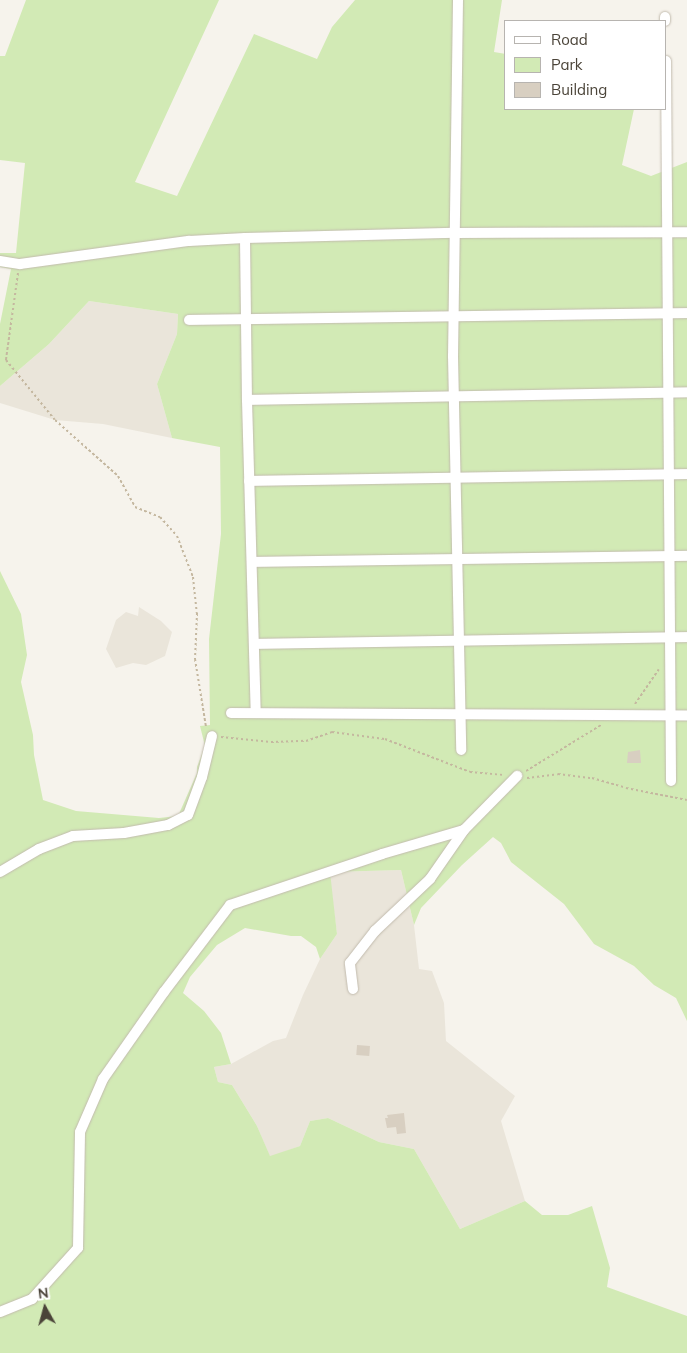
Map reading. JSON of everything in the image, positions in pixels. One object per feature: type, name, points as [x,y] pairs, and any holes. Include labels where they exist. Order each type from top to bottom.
[{"type":"street","points":[[458,0],[454,233],[454,396],[462,750]]},
{"type":"street","points":[[666,110],[671,781]]},
{"type":"street","points":[[0,261],[20,264],[189,241],[245,238],[454,233],[687,232]]},
{"type":"street","points":[[245,238],[247,400],[256,713]]},
{"type":"street","points":[[189,320],[687,313]]},
{"type":"street","points":[[247,400],[687,392]]},
{"type":"street","points":[[249,481],[687,474]]},
{"type":"street","points":[[252,562],[687,556]]},
{"type":"street","points":[[254,644],[687,637]]},
{"type":"street","points":[[231,713],[687,715]]},
{"type":"street","points":[[0,872],[39,849],[73,836],[124,833],[159,827],[168,825],[188,815],[202,777],[212,736]]},
{"type":"street","points":[[353,989],[350,963],[375,931],[430,879],[464,830],[517,776]]},
{"type":"street","points":[[0,1312],[32,1299],[78,1248],[80,1132],[103,1079],[164,992],[230,905],[382,854],[464,830]]},
{"type":"path","points":[[20,264],[6,360],[55,420],[118,476],[135,506],[160,517],[177,536],[193,577],[198,613],[194,659],[205,726],[212,736],[280,742],[306,741],[332,732],[385,739],[470,772],[529,778],[558,774],[592,778],[626,788],[687,800]]},
{"type":"shaded area","points":[[89,301],[178,314],[177,334],[157,384],[172,438],[103,424],[55,420],[0,403],[0,386],[49,344]]},
{"type":"shaded area","points":[[139,607],[161,621],[172,632],[165,656],[146,665],[133,663],[116,668],[106,649],[116,620],[126,612],[138,616]]},
{"type":"shaded area","points":[[401,870],[414,925],[419,969],[432,971],[444,1003],[446,1041],[515,1096],[501,1121],[525,1201],[460,1229],[414,1149],[379,1142],[328,1118],[310,1121],[300,1146],[270,1157],[257,1126],[232,1085],[218,1082],[214,1067],[231,1064],[273,1041],[286,1038],[320,959],[337,934],[329,872]]},
{"type":"green space","points":[[26,0],[219,0],[135,182],[177,196],[254,34],[317,59],[332,27],[355,0],[502,0],[494,52],[504,54],[504,110],[634,110],[622,165],[651,176],[687,162],[687,1021],[676,998],[654,985],[634,966],[594,944],[564,904],[511,862],[501,843],[493,837],[462,865],[421,908],[414,925],[401,870],[330,872],[337,934],[320,959],[316,947],[301,936],[245,928],[217,945],[190,977],[183,993],[204,1011],[221,1033],[231,1064],[214,1067],[218,1082],[232,1085],[257,1126],[270,1156],[300,1146],[310,1121],[328,1118],[379,1142],[414,1149],[460,1229],[525,1201],[542,1215],[568,1215],[592,1206],[610,1268],[607,1287],[687,1316],[687,1353],[0,1353],[0,571],[21,614],[27,655],[21,682],[33,735],[34,755],[43,800],[76,811],[159,818],[178,816],[197,773],[197,767],[205,746],[200,726],[210,725],[209,639],[221,534],[220,447],[172,438],[157,384],[177,334],[178,314],[89,301],[49,344],[0,386],[0,324],[11,269],[0,267],[0,253],[16,253],[25,163],[0,160],[0,56],[5,56]]},
{"type":"building","points":[[640,750],[641,763],[627,763],[628,752]]},
{"type":"building","points":[[357,1045],[370,1046],[369,1056],[356,1055]]},
{"type":"building","points":[[404,1113],[406,1133],[397,1134],[396,1127],[387,1128],[385,1118],[388,1118],[387,1115]]}]
